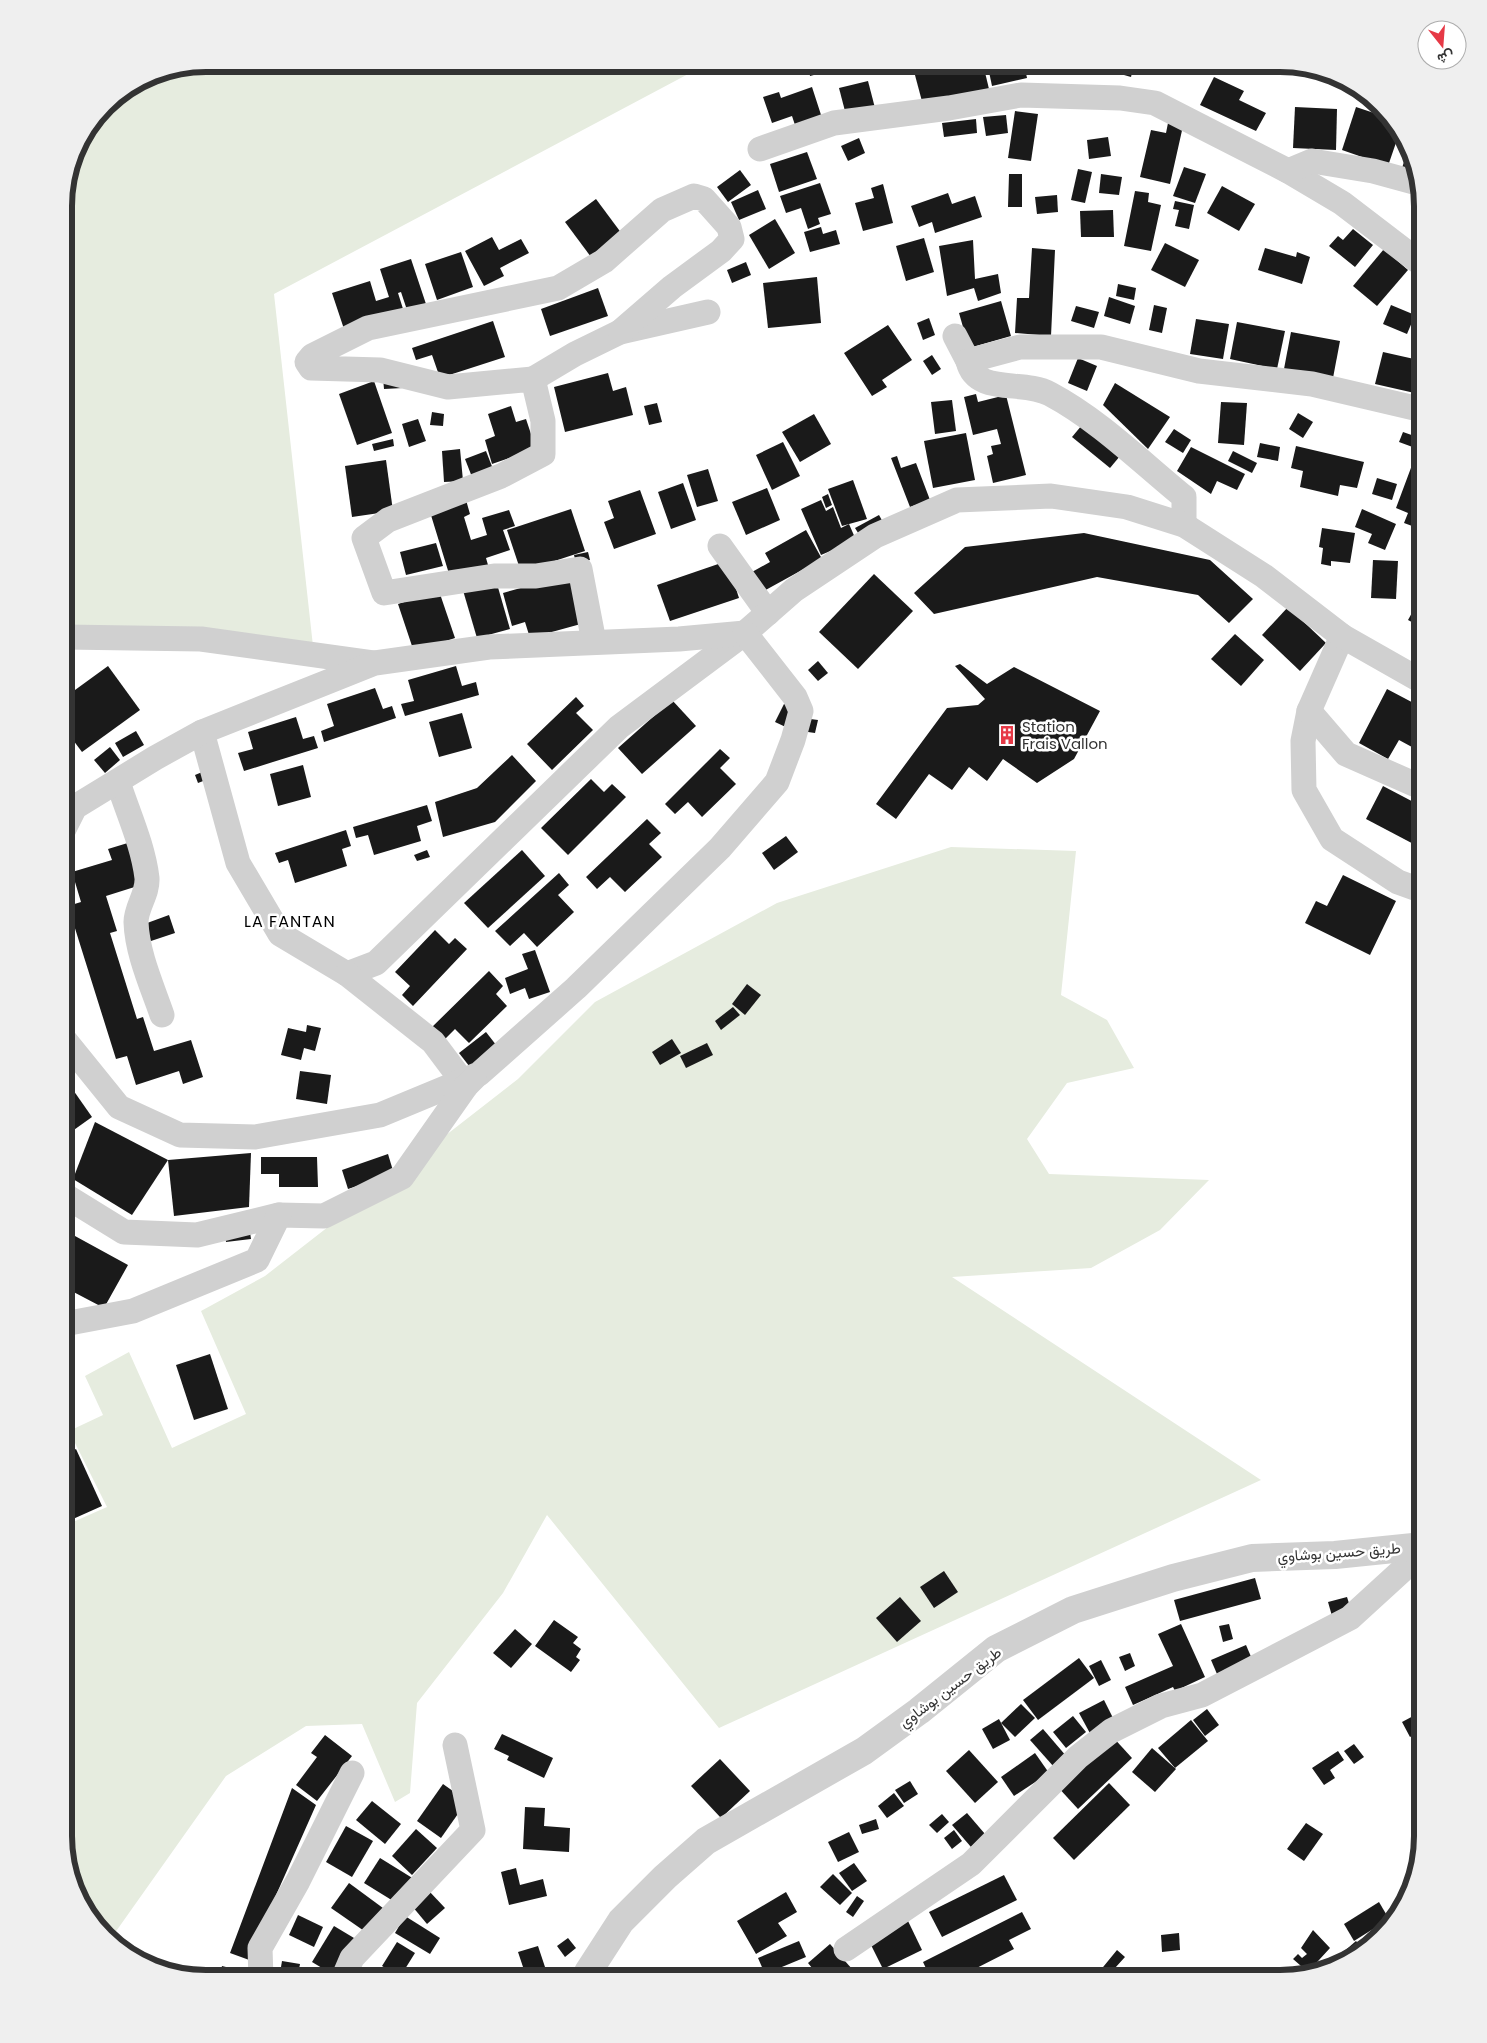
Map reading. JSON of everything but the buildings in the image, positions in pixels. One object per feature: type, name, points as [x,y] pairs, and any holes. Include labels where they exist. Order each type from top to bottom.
[{"type":"street","points":[[760,149],[834,122],[949,108],[1021,95],[1120,98],[1155,103],[1288,171],[1342,203],[1414,259]]},
{"type":"street","points":[[1288,171],[1312,162],[1373,171],[1412,182]]},
{"type":"street","points":[[620,332],[672,287],[721,252],[732,240],[729,227],[704,199],[694,196],[662,210],[604,261],[558,288],[368,328],[312,356],[307,362],[311,368],[380,370],[448,387],[533,379],[576,354],[620,332],[708,312]]},
{"type":"street","points":[[955,336],[968,360],[970,371],[986,383],[1027,386],[1049,393],[1092,422],[1184,497],[1204,518],[1223,548]]},
{"type":"street","points":[[968,360],[1020,347],[1101,347],[1199,371],[1312,384],[1414,408]]},
{"type":"street","points":[[533,379],[543,421],[543,454],[501,476],[388,520],[364,538],[384,593],[494,576],[536,576],[580,569],[594,642]]},
{"type":"street","points":[[347,974],[376,963],[619,726],[745,633],[794,590],[874,536],[957,500],[1051,496],[1127,507],[1184,525],[1223,548],[1342,636],[1414,677]]},
{"type":"street","points":[[1184,497],[1184,525]]},
{"type":"street","points":[[720,546],[768,613]]},
{"type":"street","points":[[73,812],[75,807],[154,758],[202,732],[375,663],[489,647],[678,640],[745,633]]},
{"type":"street","points":[[72,1200],[124,1232],[197,1235],[279,1215],[324,1216],[402,1177],[469,1080],[576,988],[720,848],[777,782],[793,740],[801,711],[795,697],[745,633]]},
{"type":"street","points":[[1342,636],[1309,711],[1304,741],[1304,790],[1332,838],[1398,882],[1414,888]]},
{"type":"street","points":[[73,637],[201,639],[375,663]]},
{"type":"street","points":[[1309,711],[1346,754],[1414,784]]},
{"type":"street","points":[[202,732],[238,863],[280,934],[347,974],[432,1042],[469,1080]]},
{"type":"street","points":[[118,782],[145,864],[147,880],[145,896],[136,920],[141,952],[162,1015]]},
{"type":"street","points":[[72,1049],[119,1107],[180,1135],[255,1137],[380,1115],[469,1080]]},
{"type":"street","points":[[72,1322],[133,1311],[257,1260],[279,1215]]},
{"type":"street","name":"طريق حسين بوشاوي","points":[[589,1970],[621,1920],[665,1876],[706,1841],[864,1751],[919,1711],[996,1649],[1073,1610],[1173,1578],[1252,1558],[1335,1555],[1414,1547]]},
{"type":"street","points":[[846,1949],[971,1864],[1078,1757],[1111,1731],[1161,1706],[1202,1694],[1350,1618],[1408,1565],[1414,1556]]},
{"type":"street","points":[[347,1970],[352,1958],[473,1830],[455,1745]]},
{"type":"street","points":[[261,1970],[260,1948],[298,1881],[352,1773]]},
{"type":"shaded area","points":[[690,73],[274,294],[314,655],[73,637],[73,198],[77,172],[90,140],[100,125],[118,106],[140,90],[172,77],[189,74]]},
{"type":"shaded area","points":[[951,847],[1076,851],[1061,995],[1107,1020],[1134,1068],[1067,1083],[1027,1139],[1049,1174],[1209,1180],[1160,1230],[1091,1268],[952,1277],[1261,1480],[719,1728],[547,1515],[503,1593],[417,1703],[410,1793],[395,1802],[362,1724],[306,1726],[226,1776],[114,1933],[100,1918],[83,1888],[77,1871],[72,1836],[72,1522],[107,1507],[72,1437],[72,1429],[103,1415],[85,1376],[129,1352],[172,1448],[246,1414],[201,1311],[265,1276],[518,1079],[595,1002],[777,903]]},
{"type":"place","name":"Station Frais Vallon","points":[[1007,735]]},
{"type":"district","name":"LA FANTAN","points":[[290,921]]}]
